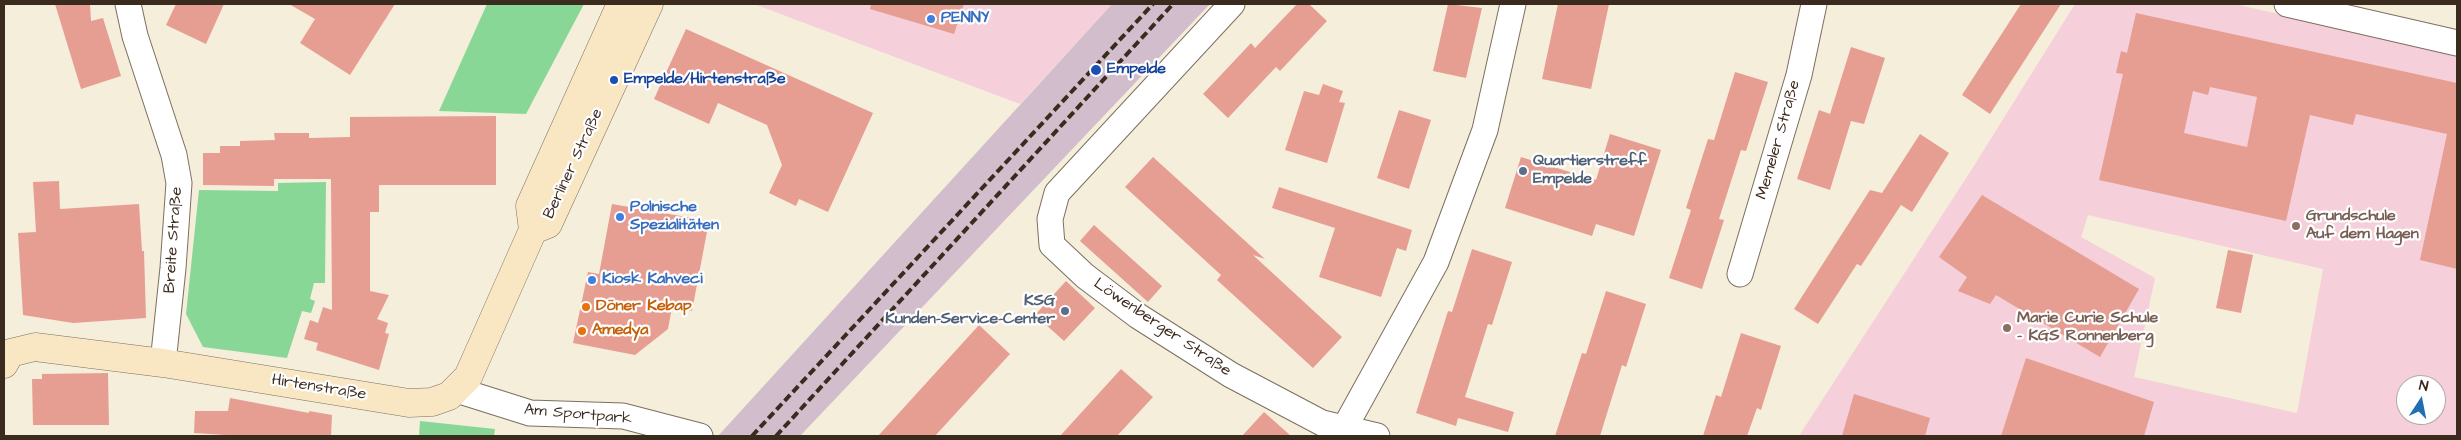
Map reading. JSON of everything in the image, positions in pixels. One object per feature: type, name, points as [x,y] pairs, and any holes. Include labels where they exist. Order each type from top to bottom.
[{"type":"street","name":"Breite Straße","points":[[128,4],[138,45],[174,155],[179,183],[173,268],[163,363]]},
{"type":"street","name":"Berliner Straße","points":[[621,4],[530,206],[533,230],[548,224],[649,4]]},
{"type":"street","name":"Löwenberger Straße","points":[[1232,4],[1057,193],[1050,219],[1052,246],[1085,276],[1181,345],[1268,396],[1342,432],[1377,436]]},
{"type":"street","points":[[1342,432],[1436,262],[1485,130],[1513,4]]},
{"type":"street","name":"Memeler Straße","points":[[1740,274],[1798,75],[1814,4]]},
{"type":"street","points":[[2286,4],[2457,43]]},
{"type":"street","name":"Hirtenstraße","points":[[6,356],[35,347],[163,363],[409,402],[432,402],[449,396],[468,377],[533,230]]},
{"type":"street","name":"Am Sportpark","points":[[457,390],[530,413],[623,416],[700,436]]},
{"type":"shaded area","points":[[754,4],[1112,4],[1020,104]]},
{"type":"shaded area","points":[[1112,4],[1210,4],[800,436],[718,436]]},
{"type":"shaded area","name":"Grundschule Auf dem Hagen","points":[[2075,4],[2234,4],[2457,54],[2457,436],[1799,436],[1972,169]],"holes":[[[2088,215],[2323,269],[2297,413],[2134,377],[2155,278],[2081,237]]]},
{"type":"green space","points":[[487,4],[584,4],[526,114],[439,111]]},
{"type":"green space","points":[[326,182],[325,283],[314,283],[310,299],[315,301],[311,313],[302,311],[287,358],[203,347],[186,314],[199,190],[278,191],[278,183]]},
{"type":"green space","points":[[420,421],[495,429],[494,436],[419,436]]},
{"type":"building","points":[[55,4],[90,4],[91,21],[103,18],[121,76],[81,89]]},
{"type":"building","points":[[176,4],[224,4],[206,44],[166,25]]},
{"type":"building","points":[[289,4],[395,4],[350,75],[300,43],[315,19]]},
{"type":"building","name":"PENNY","points":[[871,4],[964,4],[954,34],[870,9]]},
{"type":"building","points":[[1297,4],[1309,4],[1327,21],[1280,71],[1276,67],[1228,118],[1203,94],[1251,43],[1255,48]]},
{"type":"building","points":[[1448,4],[1482,8],[1466,78],[1433,71]]},
{"type":"building","points":[[1558,4],[1609,4],[1591,89],[1542,79]]},
{"type":"building","points":[[2021,4],[2061,4],[1990,114],[1962,95]]},
{"type":"building","points":[[2136,13],[2457,83],[2457,269],[2420,260],[2447,134],[2356,114],[2353,125],[2310,115],[2286,221],[2099,180],[2123,74],[2116,73],[2121,51],[2127,53]],"holes":[[[2210,87],[2257,97],[2247,147],[2184,133],[2193,91],[2208,95]]]},
{"type":"building","points":[[686,29],[873,113],[828,212],[799,199],[796,206],[769,193],[782,165],[767,125],[718,103],[709,124],[654,99]]},
{"type":"building","points":[[1851,47],[1885,58],[1864,124],[1851,121],[1830,190],[1797,179],[1819,110],[1830,114]]},
{"type":"building","points":[[1735,72],[1768,82],[1746,151],[1741,150],[1719,219],[1724,220],[1702,289],[1669,278],[1691,210],[1686,208],[1708,139],[1714,140]]},
{"type":"building","points":[[1323,84],[1343,91],[1339,102],[1345,103],[1327,163],[1285,150],[1304,91],[1319,95]]},
{"type":"building","points":[[1399,110],[1431,120],[1409,189],[1377,178]]},
{"type":"building","points":[[496,116],[496,185],[379,185],[379,212],[370,212],[370,291],[389,295],[377,319],[388,323],[385,333],[389,334],[379,370],[316,350],[318,343],[304,339],[310,320],[318,323],[323,307],[332,310],[331,179],[274,179],[274,186],[203,185],[203,153],[220,153],[220,146],[240,146],[240,141],[275,140],[274,133],[309,133],[309,138],[350,137],[350,117]]},
{"type":"building","points":[[1610,134],[1661,150],[1634,236],[1596,224],[1592,236],[1505,208],[1521,157],[1596,180]]},
{"type":"building","points":[[1920,134],[1949,153],[1912,212],[1901,205],[1861,266],[1857,264],[1818,324],[1794,309],[1870,190],[1882,193]]},
{"type":"building","points":[[1153,157],[1265,259],[1253,255],[1342,337],[1313,368],[1217,280],[1221,275],[1125,187]]},
{"type":"building","points":[[59,181],[60,209],[139,204],[142,251],[144,251],[146,318],[73,323],[23,315],[18,233],[36,232],[33,182]]},
{"type":"building","points":[[1279,187],[1412,230],[1406,251],[1397,248],[1381,297],[1319,277],[1335,228],[1272,208]]},
{"type":"building","points":[[1982,195],[2139,289],[2100,357],[1996,295],[1990,304],[1958,291],[1967,277],[1939,257]]},
{"type":"building","points":[[612,204],[709,221],[692,311],[672,307],[668,329],[635,355],[573,343],[588,272],[599,274]]},
{"type":"building","points":[[1094,225],[1162,286],[1148,302],[1080,241]]},
{"type":"building","points":[[1472,249],[1512,262],[1492,325],[1488,324],[1465,397],[1514,412],[1508,432],[1458,418],[1456,426],[1416,413],[1448,311],[1452,312]]},
{"type":"building","points":[[2228,250],[2253,255],[2241,313],[2216,308]]},
{"type":"building","name":"KSG Kunden-Service-Center","points":[[1066,281],[1095,308],[1064,341],[1035,315]]},
{"type":"building","points":[[1606,291],[1646,304],[1626,367],[1622,365],[1600,436],[1555,436],[1582,353],[1586,354]]},
{"type":"building","points":[[979,325],[1010,354],[935,436],[878,436]]},
{"type":"building","points":[[1741,333],[1781,346],[1761,410],[1757,408],[1747,436],[1703,436],[1716,395],[1721,397]]},
{"type":"building","points":[[2026,358],[2154,402],[2144,436],[2001,436]]},
{"type":"building","points":[[1121,369],[1153,397],[1117,436],[1060,436]]},
{"type":"building","points":[[108,373],[109,425],[33,425],[32,379],[42,379],[42,374]]},
{"type":"building","points":[[1854,394],[1930,418],[1925,436],[1842,436]]},
{"type":"building","points":[[230,398],[309,413],[309,411],[332,415],[331,436],[241,436],[194,433],[195,411],[228,411]]},
{"type":"building","points":[[1264,412],[1291,436],[1242,436]]},
{"type":"railway","points":[[752,436],[1153,4]]},
{"type":"railway","points":[[776,436],[1173,4]]},
{"type":"place","name":"PENNY","points":[[931,19]]},
{"type":"place","name":"Empelde","points":[[1096,70]]},
{"type":"place","name":"Empelde/Hirtenstraße","points":[[614,80]]},
{"type":"place","name":"Quartierstreff Empelde","points":[[1523,171]]},
{"type":"place","name":"Polnische Spezialitäten","points":[[620,217]]},
{"type":"place","name":"Grundschule Auf dem Hagen","points":[[2296,226]]},
{"type":"place","name":"Kiosk Kahveci","points":[[592,280]]},
{"type":"place","name":"Döner Kebap","points":[[586,307]]},
{"type":"place","name":"KSG Kunden-Service-Center","points":[[1065,311]]},
{"type":"place","name":"Marie Curie Schule - KGS Ronnenberg","points":[[2007,328]]},
{"type":"place","name":"Amedya","points":[[582,331]]}]
